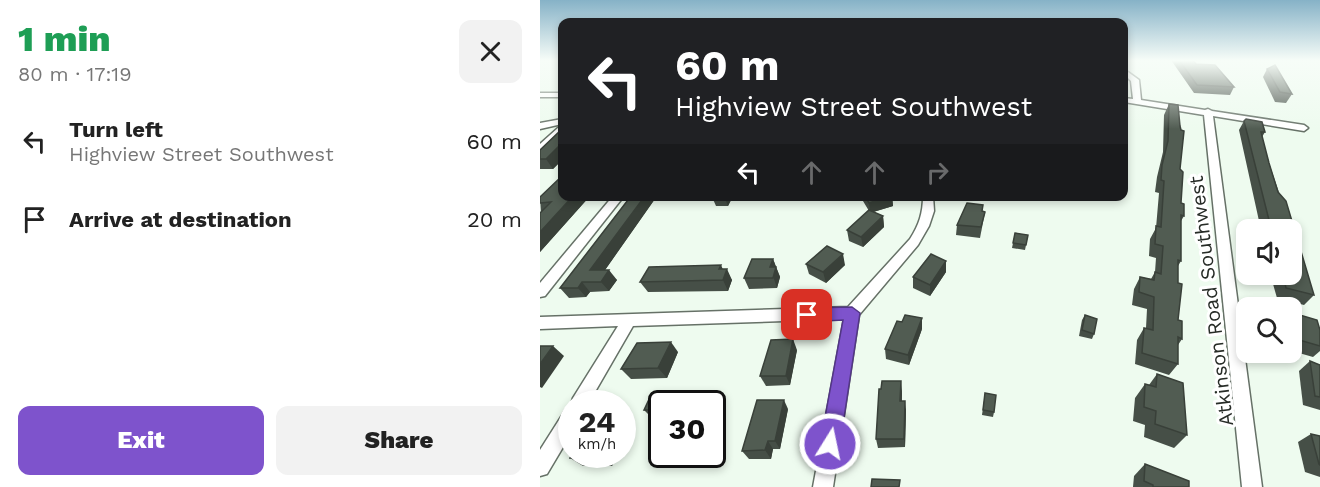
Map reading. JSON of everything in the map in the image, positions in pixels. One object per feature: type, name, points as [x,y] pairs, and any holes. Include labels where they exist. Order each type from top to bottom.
[{"type":"street","points":[[1135,83],[1137,102]]},
{"type":"street","points":[[540,95],[558,95]]},
{"type":"street","points":[[1128,101],[1208,111],[1304,128]]},
{"type":"street","name":"Atkinson Road Southwest","points":[[1208,111],[1252,487]]},
{"type":"street","points":[[540,126],[558,123]]},
{"type":"street","points":[[540,149],[558,133]]},
{"type":"street","points":[[540,292],[616,201]]},
{"type":"street","points":[[823,487],[852,313],[862,297],[920,236],[929,219],[929,201]]},
{"type":"street","points":[[540,322],[628,322],[852,313]]},
{"type":"street","points":[[587,390],[628,322]]},
{"type":"street","points":[[540,467],[558,438]]},
{"type":"building","points":[[1195,83],[1230,83],[1234,87],[1197,85]]},
{"type":"building","points":[[1275,83],[1285,83],[1292,94],[1280,92]]},
{"type":"building","points":[[1169,104],[1178,105],[1180,126],[1184,131],[1180,169],[1183,172],[1181,203],[1184,204],[1184,216],[1181,215],[1181,261],[1178,260],[1178,283],[1182,284],[1178,320],[1182,321],[1182,339],[1178,337],[1178,364],[1142,353],[1144,328],[1153,330],[1154,297],[1139,292],[1140,277],[1154,280],[1155,272],[1161,274],[1163,246],[1155,244],[1156,226],[1161,227],[1164,181],[1161,180],[1168,141]]},
{"type":"building","points":[[1246,119],[1262,122],[1265,132],[1261,132],[1269,163],[1278,192],[1286,201],[1291,219],[1269,219],[1244,121]]},
{"type":"building","points":[[558,133],[558,147],[546,159],[540,159],[540,150]]},
{"type":"building","points":[[558,180],[558,201],[568,201],[540,232],[540,213],[551,202],[540,203],[540,197]]},
{"type":"building","points":[[627,201],[641,201],[590,270],[609,270],[601,282],[582,282],[578,288],[560,288]]},
{"type":"building","points":[[967,203],[983,205],[982,211],[985,212],[981,227],[957,225]]},
{"type":"building","points":[[869,210],[883,216],[861,237],[847,230]]},
{"type":"building","points":[[1015,233],[1028,235],[1026,245],[1013,243]]},
{"type":"building","points":[[827,246],[843,254],[823,272],[806,264]]},
{"type":"building","points":[[931,254],[946,261],[930,285],[913,277]]},
{"type":"building","points":[[1302,255],[1314,295],[1286,288],[1285,285],[1302,285]]},
{"type":"building","points":[[752,259],[773,259],[770,267],[776,267],[773,278],[744,278]]},
{"type":"building","points":[[721,265],[719,269],[727,269],[723,280],[640,282],[649,267]]},
{"type":"building","points":[[905,315],[922,318],[908,355],[885,349],[897,321],[902,322]]},
{"type":"building","points":[[1085,315],[1097,319],[1094,334],[1082,330]]},
{"type":"building","points":[[1302,316],[1317,320],[1320,330],[1320,346],[1302,341]]},
{"type":"building","points":[[793,339],[786,376],[760,376],[771,340]]},
{"type":"building","points":[[671,342],[658,368],[621,369],[637,343]]},
{"type":"building","points":[[540,346],[553,346],[540,364]]},
{"type":"building","points":[[1310,361],[1320,365],[1320,397],[1315,396]]},
{"type":"building","points":[[1157,374],[1183,383],[1187,435],[1155,424],[1156,411],[1144,407],[1145,384],[1156,387]]},
{"type":"building","points":[[882,381],[901,381],[900,401],[905,401],[904,439],[876,439],[879,389],[881,389]]},
{"type":"building","points":[[985,393],[996,395],[994,412],[983,410]]},
{"type":"building","points":[[757,400],[784,400],[775,441],[768,441],[765,450],[742,451]]},
{"type":"building","points":[[1311,434],[1320,436],[1320,465],[1319,464]]},
{"type":"building","points":[[1145,464],[1189,481],[1189,487],[1153,487],[1144,481]]},
{"type":"building","points":[[872,479],[900,480],[899,487],[871,487]]},
{"type":"route","points":[[807,315],[852,313],[830,444]]}]
